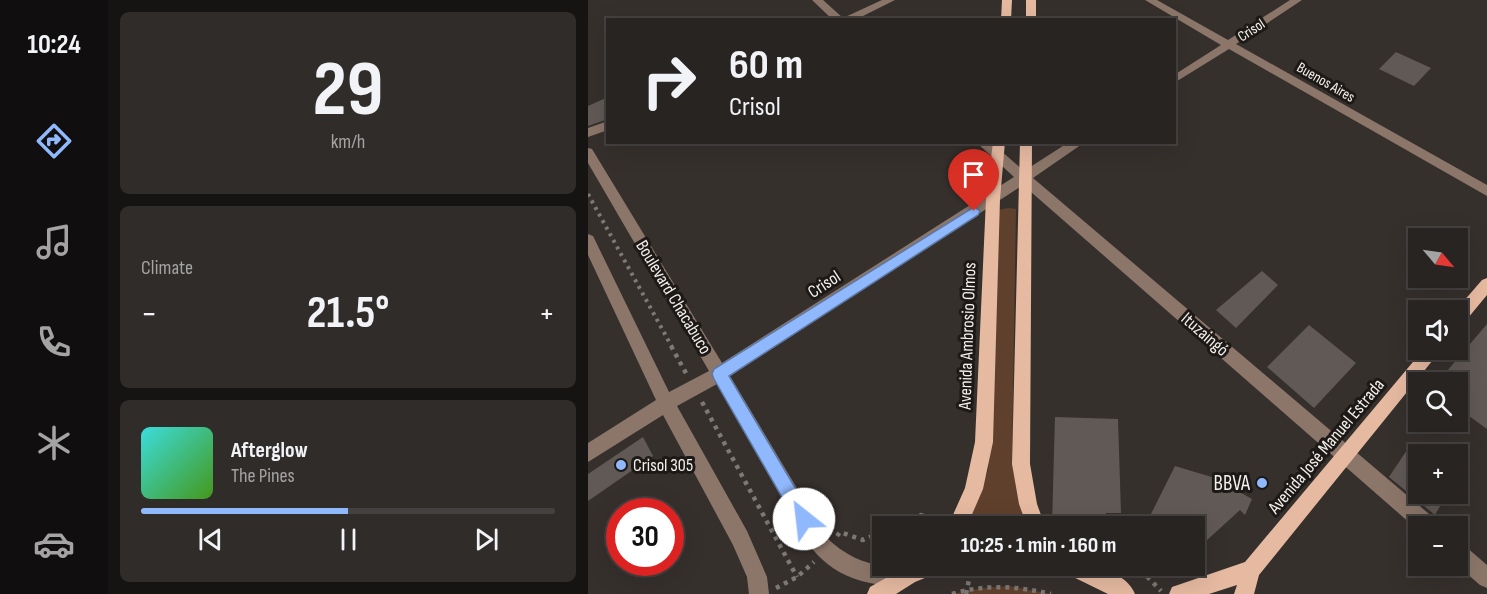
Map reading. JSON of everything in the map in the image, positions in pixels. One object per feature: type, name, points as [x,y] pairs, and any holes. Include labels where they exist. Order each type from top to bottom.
[{"type":"main road","points":[[1006,18],[1007,0]]},
{"type":"main road","points":[[1030,18],[1031,0]]},
{"type":"main road","points":[[1026,144],[1021,464],[1032,516]]},
{"type":"main road","name":"Avenida Ambrosio Olmos","points":[[961,516],[976,481],[984,442],[993,199],[998,149]]},
{"type":"main road","points":[[1468,307],[1487,284]]},
{"type":"main road","name":"Avenida José Manuel Estrada","points":[[1244,594],[1251,570],[1425,360]]},
{"type":"main road","points":[[1179,594],[1251,570]]},
{"type":"main road","points":[[877,594],[906,576]]},
{"type":"main road","points":[[1094,576],[1125,594]]},
{"type":"street","points":[[817,0],[838,18]]},
{"type":"street","points":[[850,18],[890,0]]},
{"type":"street","name":"Buenos Aires","points":[[1150,0],[1487,191]]},
{"type":"street","name":"Crisol","points":[[1176,79],[1297,0]]},
{"type":"street","points":[[588,133],[606,126]]},
{"type":"street","name":"Crisol","points":[[588,453],[666,403],[719,374],[1076,144]]},
{"type":"street","name":"Ituzaingó","points":[[998,149],[1024,179],[1416,516]]},
{"type":"street","name":"Boulevard Chacabuco","points":[[588,152],[813,534],[826,551],[853,568],[872,575]]},
{"type":"street","points":[[588,240],[666,403],[732,522],[757,577],[759,594]]},
{"type":"street","points":[[1468,562],[1487,578]]},
{"type":"path","points":[[966,592],[970,576]]},
{"type":"path","points":[[1146,576],[1163,594]]},
{"type":"path","points":[[952,594],[1009,586],[1051,594]]},
{"type":"shaded area","points":[[1016,209],[1012,457],[1023,516],[972,516],[988,470],[999,210]]},
{"type":"shaded area","points":[[1009,586],[1051,594],[952,594],[982,588]]},
{"type":"building","points":[[1396,52],[1431,68],[1414,86],[1379,69]]},
{"type":"building","points":[[606,98],[606,120],[588,126],[588,106]]},
{"type":"building","points":[[1262,271],[1278,285],[1236,328],[1216,310]]},
{"type":"building","points":[[1487,324],[1487,429],[1468,415],[1468,372],[1447,371],[1456,360],[1468,360],[1468,346]]},
{"type":"building","points":[[1309,325],[1356,363],[1314,408],[1267,367]]},
{"type":"building","points":[[1055,417],[1118,419],[1121,513],[1106,513],[1106,516],[1052,516]]},
{"type":"building","name":"Crisol 305","points":[[643,437],[653,456],[588,501],[588,474]]},
{"type":"building","points":[[1408,448],[1408,493],[1389,477]]},
{"type":"building","points":[[1175,466],[1215,478],[1252,499],[1245,515],[1240,510],[1205,542],[1205,516],[1150,516]]},
{"type":"building","points":[[1422,504],[1441,504],[1435,515]]},
{"type":"place","name":"Crisol 305","points":[[621,465]]},
{"type":"place","name":"BBVA","points":[[1262,483]]},
{"type":"route","points":[[804,519],[776,467],[719,374],[974,211]]}]
